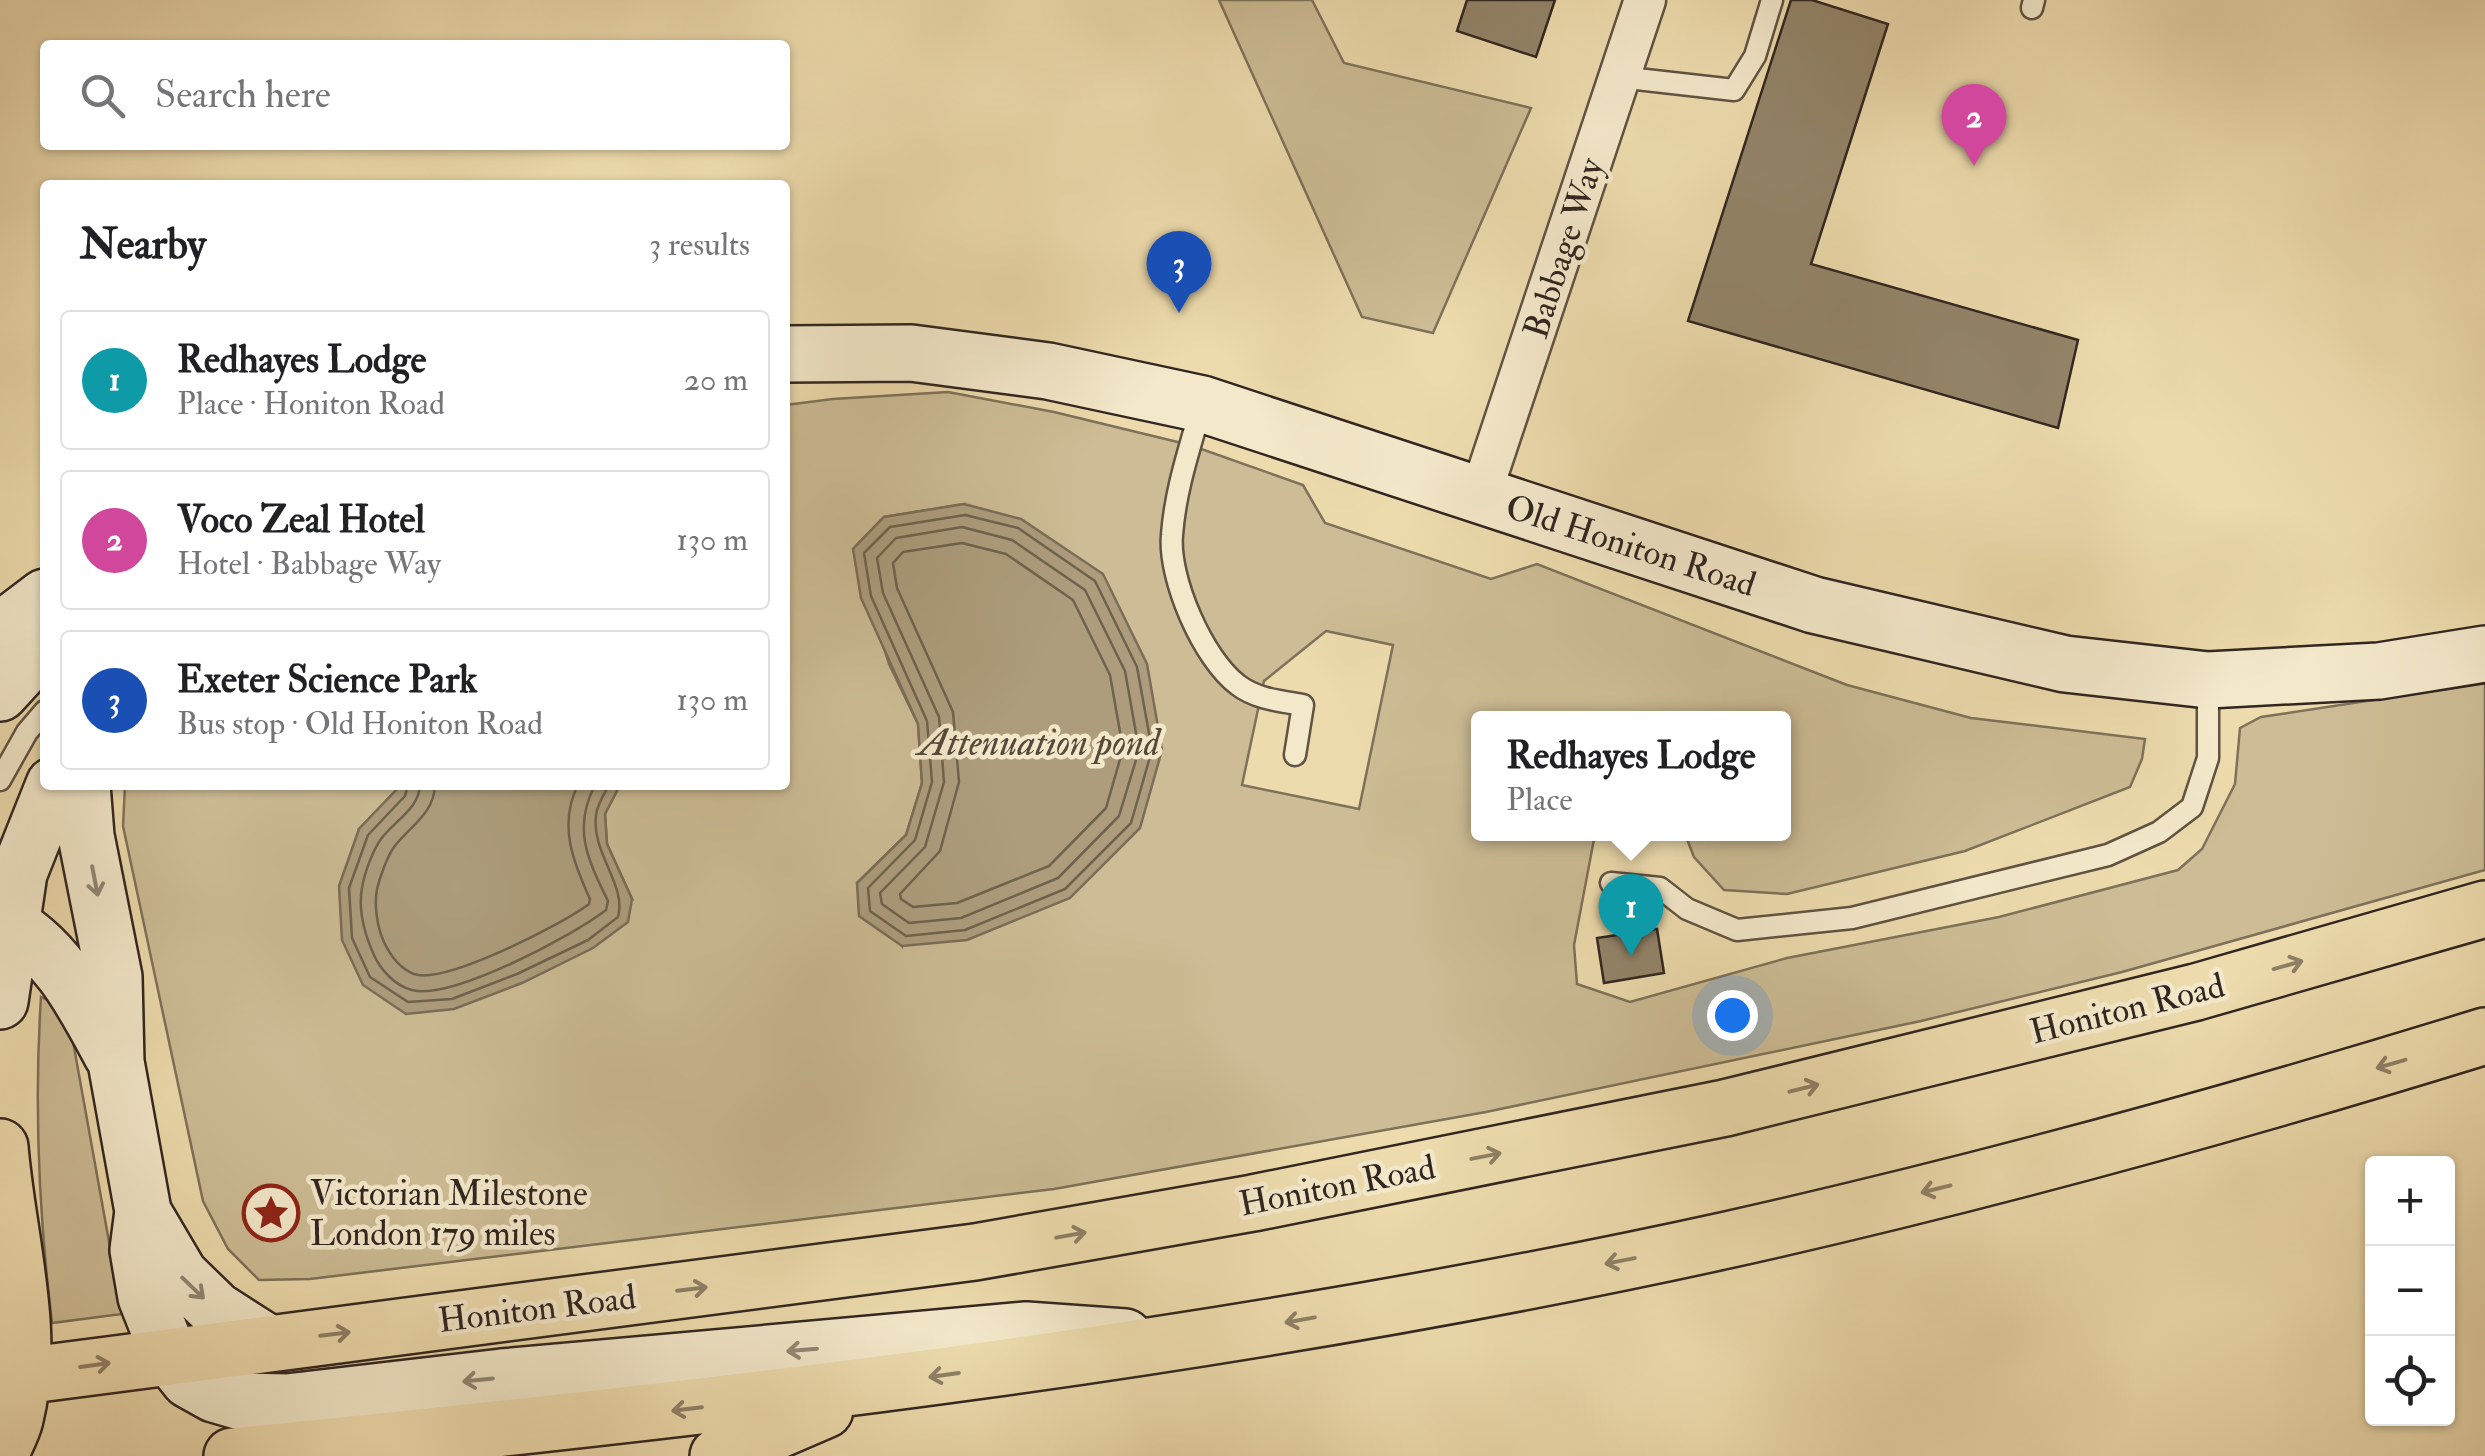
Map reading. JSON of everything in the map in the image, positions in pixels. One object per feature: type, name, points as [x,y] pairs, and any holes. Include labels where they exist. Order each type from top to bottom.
[{"type":"highway","name":"Honiton Road","points":[[11,1377],[975,1252],[1253,1203],[1725,1108],[2196,992],[2485,909]]},
{"type":"highway","name":"Honiton Road","points":[[232,1456],[586,1422],[888,1384],[1430,1298],[1726,1240],[2031,1166],[2485,1036]]},
{"type":"highway","points":[[0,1146],[20,1303],[11,1377],[15,1421],[0,1454]]},
{"type":"highway","points":[[718,1456],[888,1384]]},
{"type":"street","name":"Babbage Way","points":[[1480,496],[1645,0]]},
{"type":"street","name":"Old Honiton Road","points":[[790,354],[911,353],[1048,371],[1202,404],[1814,605],[2066,664],[2208,680],[2379,670],[2485,654]]},
{"type":"street","points":[[0,631],[40,601]]},
{"type":"street","points":[[0,694],[40,656]]},
{"type":"street","points":[[0,1001],[4,921],[18,873],[52,790]]},
{"type":"street","points":[[82,790],[86,836],[114,977],[116,1062],[143,1211],[138,1250],[146,1297],[169,1354]]},
{"type":"street","points":[[4,921],[58,964],[81,996],[116,1062]]},
{"type":"street","points":[[143,1211],[180,1275],[216,1310],[266,1342]]},
{"type":"street","name":"Honiton Road","points":[[169,1354],[189,1380],[214,1394],[238,1401],[288,1402],[502,1378],[1026,1330],[1178,1341]]},
{"type":"lane","points":[[1619,77],[1734,90],[1755,56],[1772,0]]},
{"type":"lane","points":[[1202,404],[1180,484],[1171,539],[1184,606],[1216,664],[1237,685],[1259,697],[1303,706],[1295,755]]},
{"type":"lane","points":[[1611,883],[1660,888],[1687,909],[1737,930],[1852,918],[2108,855],[2159,832],[2192,807],[2208,758],[2208,680]]},
{"type":"lane","points":[[0,780],[40,717]]},
{"type":"shaded area","points":[[1219,0],[1312,0],[1344,63],[1531,108],[1433,333],[1362,317]]},
{"type":"shaded area","points":[[948,392],[1054,412],[1190,445],[1303,485],[1325,523],[1491,579],[1537,564],[1847,685],[1971,718],[2145,739],[2142,759],[2130,787],[1965,851],[1787,894],[1724,890],[1694,857],[1688,841],[1791,841],[1791,711],[1471,711],[1471,841],[1594,841],[1574,945],[1577,984],[1630,1002],[1787,958],[1999,917],[2178,870],[2202,849],[2235,784],[2240,728],[2261,717],[2485,683],[2485,870],[2122,972],[1921,1021],[1486,1112],[1054,1189],[310,1279],[259,1280],[228,1249],[203,1201],[123,826],[125,790],[396,790],[359,829],[632,899],[607,844],[605,814],[617,790],[790,790],[790,404]],"holes":[[[964,504],[902,946],[857,883],[906,835],[922,783],[918,724],[889,664],[853,549],[884,517]],[[1326,631],[1393,645],[1359,809],[1242,785],[1264,681]]]},
{"type":"shaded area","points":[[41,997],[55,1004],[72,1036],[122,1314],[52,1323],[39,1160]]},
{"type":"water","name":"Attenuation pond","points":[[964,504],[1021,519],[1103,574],[1147,664],[1162,750],[1140,828],[1070,898],[967,940],[902,946],[859,916],[857,883],[906,835],[922,783],[918,724],[861,598],[853,549],[884,517]]},
{"type":"water","points":[[396,790],[617,790],[605,814],[607,844],[632,899],[628,922],[593,948],[522,983],[454,1009],[406,1014],[363,985],[342,940],[339,886],[359,829]]},
{"type":"building","points":[[1467,0],[1555,0],[1536,57],[1457,31]]},
{"type":"building","points":[[1791,0],[1812,0],[1888,24],[1811,264],[2078,340],[2058,428],[1688,321]]},
{"type":"building","points":[[1657,929],[1664,973],[1604,983],[1597,938]]},
{"type":"place","name":"Voco Zeal Hotel","points":[[1974,166]]},
{"type":"place","name":"Exeter Science Park","points":[[1179,313]]},
{"type":"place","name":"Redhayes Lodge","points":[[1631,956]]},
{"type":"place","name":"Victorian Milestone London 179 miles","points":[[271,1213]]}]
